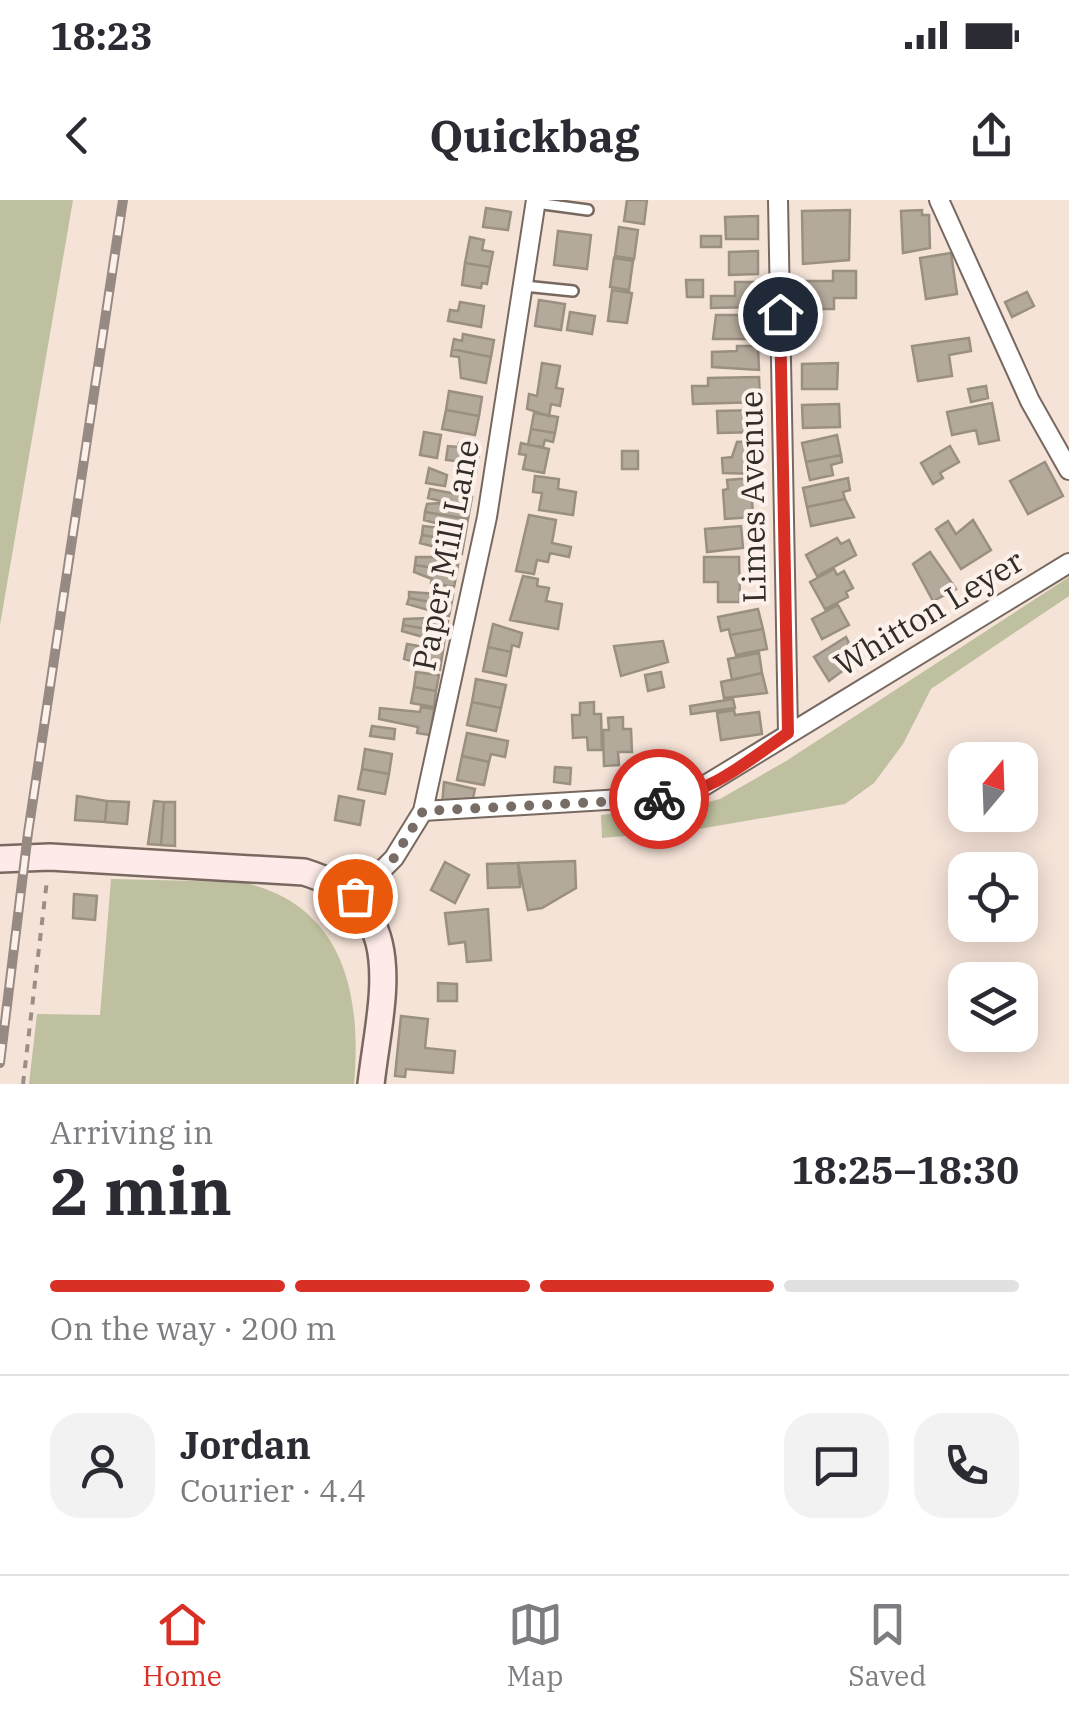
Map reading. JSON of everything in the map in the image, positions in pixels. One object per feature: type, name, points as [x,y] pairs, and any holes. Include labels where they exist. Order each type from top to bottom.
[{"type":"main road","points":[[0,859],[50,857],[304,872],[334,881],[355,896],[370,914],[383,956],[371,1084]]},
{"type":"street","name":"Limes Avenue","points":[[778,200],[788,733]]},
{"type":"street","points":[[940,200],[1030,401],[1069,470]]},
{"type":"street","name":"Paper Mill Lane","points":[[355,896],[394,858],[423,811],[487,516],[536,202]]},
{"type":"street","name":"Whitton Leyer","points":[[423,811],[689,795],[1069,562]]},
{"type":"lane","points":[[536,202],[588,210]]},
{"type":"lane","points":[[524,286],[573,291]]},
{"type":"path","points":[[23,1084],[50,857]]},
{"type":"green space","points":[[0,200],[73,200],[0,625]]},
{"type":"green space","points":[[1069,577],[1069,596],[931,689],[903,744],[874,783],[845,804],[693,830],[602,838],[601,815],[688,807],[720,799],[786,761]]},
{"type":"green space","points":[[111,879],[241,882],[276,893],[303,910],[324,932],[349,986],[356,1050],[354,1084],[29,1084],[37,1014],[100,1015]]},
{"type":"building","points":[[627,200],[647,200],[644,224],[624,221]]},
{"type":"building","points":[[486,208],[511,212],[508,230],[483,227]]},
{"type":"building","points":[[850,210],[849,260],[803,264],[802,211]]},
{"type":"building","points":[[922,210],[922,215],[929,215],[930,248],[903,253],[901,211]]},
{"type":"building","points":[[758,216],[758,239],[726,239],[725,217]]},
{"type":"building","points":[[619,227],[638,230],[634,259],[615,256]]},
{"type":"building","points":[[558,231],[591,235],[587,269],[554,265]]},
{"type":"building","points":[[701,236],[721,236],[721,247],[701,247]]},
{"type":"building","points":[[470,237],[484,240],[482,250],[493,252],[490,267],[465,263]]},
{"type":"building","points":[[758,251],[758,274],[729,275],[729,252]]},
{"type":"building","points":[[951,253],[957,294],[926,299],[920,258]]},
{"type":"building","points":[[614,258],[633,261],[629,290],[610,287]]},
{"type":"building","points":[[465,263],[490,267],[487,284],[482,283],[481,288],[462,285]]},
{"type":"building","points":[[833,271],[856,271],[856,298],[834,298],[834,309],[801,309],[801,281],[833,281]]},
{"type":"building","points":[[686,280],[703,280],[703,297],[687,297]]},
{"type":"building","points":[[735,282],[758,282],[758,307],[711,308],[711,296],[735,296]]},
{"type":"building","points":[[612,290],[632,293],[627,323],[608,321]]},
{"type":"building","points":[[1027,292],[1034,306],[1012,317],[1005,302]]},
{"type":"building","points":[[539,300],[565,304],[561,330],[535,326]]},
{"type":"building","points":[[460,302],[484,306],[481,327],[448,321],[450,310],[458,311]]},
{"type":"building","points":[[570,312],[595,316],[592,334],[567,330]]},
{"type":"building","points":[[716,315],[760,315],[761,339],[713,339]]},
{"type":"building","points":[[463,334],[494,340],[491,357],[452,349],[454,339],[462,341]]},
{"type":"building","points":[[969,338],[971,351],[949,355],[952,376],[918,381],[912,346]]},
{"type":"building","points":[[737,346],[758,346],[759,370],[712,367],[712,352],[737,351]]},
{"type":"building","points":[[452,349],[491,357],[486,383],[461,378],[459,357],[451,356]]},
{"type":"building","points":[[542,363],[560,366],[556,388],[563,389],[560,406],[551,404],[549,416],[527,409],[529,394],[537,396]]},
{"type":"building","points":[[838,363],[837,389],[802,389],[802,364]]},
{"type":"building","points":[[759,377],[760,402],[693,404],[692,386],[708,386],[708,378]]},
{"type":"building","points":[[986,386],[988,398],[971,402],[968,389]]},
{"type":"building","points":[[449,391],[482,397],[479,416],[446,410]]},
{"type":"building","points":[[992,403],[999,440],[979,444],[976,430],[952,435],[947,412]]},
{"type":"building","points":[[839,404],[840,427],[803,428],[802,405]]},
{"type":"building","points":[[446,410],[479,416],[475,435],[442,429]]},
{"type":"building","points":[[760,410],[760,432],[718,433],[717,411]]},
{"type":"building","points":[[534,413],[558,417],[555,433],[531,429]]},
{"type":"building","points":[[531,429],[555,433],[553,442],[545,440],[543,447],[528,445]]},
{"type":"building","points":[[424,432],[441,435],[437,458],[420,455]]},
{"type":"building","points":[[837,435],[841,455],[806,462],[802,443]]},
{"type":"building","points":[[757,441],[758,474],[723,473],[722,458],[732,457],[737,442]]},
{"type":"building","points":[[459,443],[480,446],[476,473],[454,470],[456,461],[446,460],[448,446],[458,447]]},
{"type":"building","points":[[521,443],[549,449],[544,473],[523,469],[526,455],[519,454]]},
{"type":"building","points":[[950,446],[959,462],[940,473],[943,478],[933,484],[921,463]]},
{"type":"building","points":[[622,451],[638,451],[638,469],[622,469]]},
{"type":"building","points":[[841,455],[842,462],[831,465],[833,475],[810,480],[806,462]]},
{"type":"building","points":[[1045,462],[1063,496],[1028,514],[1010,481]]},
{"type":"building","points":[[429,468],[447,475],[445,486],[426,483]]},
{"type":"building","points":[[535,476],[559,479],[558,489],[576,492],[573,515],[539,510],[542,493],[533,492]]},
{"type":"building","points":[[751,478],[753,517],[725,519],[723,490],[728,489],[727,480]]},
{"type":"building","points":[[848,478],[850,490],[843,492],[845,499],[807,507],[803,488]]},
{"type":"building","points":[[430,489],[472,497],[470,508],[428,498]]},
{"type":"building","points":[[845,499],[854,517],[811,526],[807,507]]},
{"type":"building","points":[[427,504],[470,508],[468,519],[425,512]]},
{"type":"building","points":[[425,512],[468,519],[466,531],[424,520]]},
{"type":"building","points":[[529,515],[556,520],[552,543],[571,547],[569,557],[550,553],[548,562],[537,560],[534,574],[516,571]]},
{"type":"building","points":[[973,520],[991,550],[961,569],[936,529],[948,521],[956,534]]},
{"type":"building","points":[[423,526],[466,531],[464,542],[422,535]]},
{"type":"building","points":[[741,526],[743,548],[707,552],[705,529]]},
{"type":"building","points":[[422,535],[464,542],[462,554],[420,543]]},
{"type":"building","points":[[837,538],[841,544],[849,540],[856,555],[817,576],[806,555]]},
{"type":"building","points":[[930,552],[956,589],[933,601],[913,564]]},
{"type":"building","points":[[436,553],[459,557],[457,572],[415,565],[416,557],[436,557]]},
{"type":"building","points":[[704,557],[739,557],[740,602],[718,602],[718,582],[704,582]]},
{"type":"building","points":[[415,565],[457,572],[454,587],[431,583],[432,579],[414,572]]},
{"type":"building","points":[[834,569],[837,575],[844,571],[853,588],[846,592],[848,597],[825,609],[810,582]]},
{"type":"building","points":[[523,576],[538,579],[537,586],[549,588],[546,601],[562,604],[558,629],[510,620]]},
{"type":"building","points":[[409,592],[453,595],[451,606],[409,598]]},
{"type":"building","points":[[409,598],[451,606],[449,616],[407,604]]},
{"type":"building","points":[[838,605],[849,625],[822,639],[812,619]]},
{"type":"building","points":[[758,609],[763,629],[730,635],[729,629],[721,631],[718,617]]},
{"type":"building","points":[[404,619],[448,621],[446,632],[403,625]]},
{"type":"building","points":[[493,624],[522,633],[519,647],[512,645],[511,652],[488,647]]},
{"type":"building","points":[[403,625],[446,632],[444,643],[402,631]]},
{"type":"building","points":[[763,629],[767,649],[736,655],[730,635]]},
{"type":"building","points":[[846,637],[857,660],[829,681],[814,657]]},
{"type":"building","points":[[663,641],[668,662],[621,676],[614,646]]},
{"type":"building","points":[[431,642],[444,644],[440,670],[404,659],[407,644],[430,648]]},
{"type":"building","points":[[488,647],[511,652],[506,676],[483,671]]},
{"type":"building","points":[[759,653],[762,673],[732,680],[728,659]]},
{"type":"building","points":[[416,672],[439,675],[436,691],[414,687]]},
{"type":"building","points":[[661,672],[664,687],[648,691],[645,675]]},
{"type":"building","points":[[762,673],[767,693],[724,698],[721,682]]},
{"type":"building","points":[[476,679],[506,685],[501,708],[472,702]]},
{"type":"building","points":[[414,687],[436,691],[434,707],[411,703]]},
{"type":"building","points":[[733,699],[735,708],[691,714],[690,706]]},
{"type":"building","points":[[472,702],[501,708],[496,731],[467,725]]},
{"type":"building","points":[[594,702],[594,714],[601,714],[602,750],[588,750],[587,737],[573,738],[572,715],[580,715],[580,703]]},
{"type":"building","points":[[421,707],[434,709],[430,735],[417,733],[418,727],[379,719],[380,708],[420,712]]},
{"type":"building","points":[[734,710],[735,715],[759,712],[762,734],[721,740],[717,713]]},
{"type":"building","points":[[623,717],[623,729],[631,729],[632,752],[618,752],[619,765],[604,766],[603,730],[609,730],[608,718]]},
{"type":"building","points":[[372,726],[395,729],[394,739],[370,736]]},
{"type":"building","points":[[467,733],[508,741],[505,757],[491,754],[489,762],[462,756]]},
{"type":"building","points":[[365,749],[392,754],[389,774],[362,769]]},
{"type":"building","points":[[462,756],[489,762],[484,785],[457,780]]},
{"type":"building","points":[[555,767],[571,768],[570,784],[554,782]]},
{"type":"building","points":[[362,769],[389,774],[385,794],[358,789]]},
{"type":"building","points":[[444,782],[475,789],[471,807],[442,805]]},
{"type":"building","points":[[77,796],[107,801],[105,822],[75,820]]},
{"type":"building","points":[[339,796],[364,801],[360,825],[335,820]]},
{"type":"building","points":[[107,801],[129,802],[127,824],[105,822]]},
{"type":"building","points":[[154,801],[164,802],[161,845],[148,844]]},
{"type":"building","points":[[164,802],[175,802],[175,846],[161,845]]},
{"type":"building","points":[[575,861],[576,888],[542,908],[528,910],[518,863]]},
{"type":"building","points":[[445,862],[469,875],[455,903],[431,890]]},
{"type":"building","points":[[518,863],[520,887],[488,888],[487,864]]},
{"type":"building","points":[[74,894],[97,896],[95,920],[73,918]]},
{"type":"building","points":[[488,909],[491,960],[467,962],[465,942],[449,944],[445,913]]},
{"type":"building","points":[[438,983],[457,984],[457,1001],[438,1001]]},
{"type":"building","points":[[401,1016],[428,1019],[425,1048],[455,1051],[453,1073],[406,1069],[405,1077],[395,1076]]},
{"type":"railway","points":[[0,1063],[28,833],[123,200]]},
{"type":"way so far","points":[[355,896],[394,858],[423,811],[659,799]]},
{"type":"route","points":[[659,799],[689,795],[712,784],[788,733],[780,314]]}]
